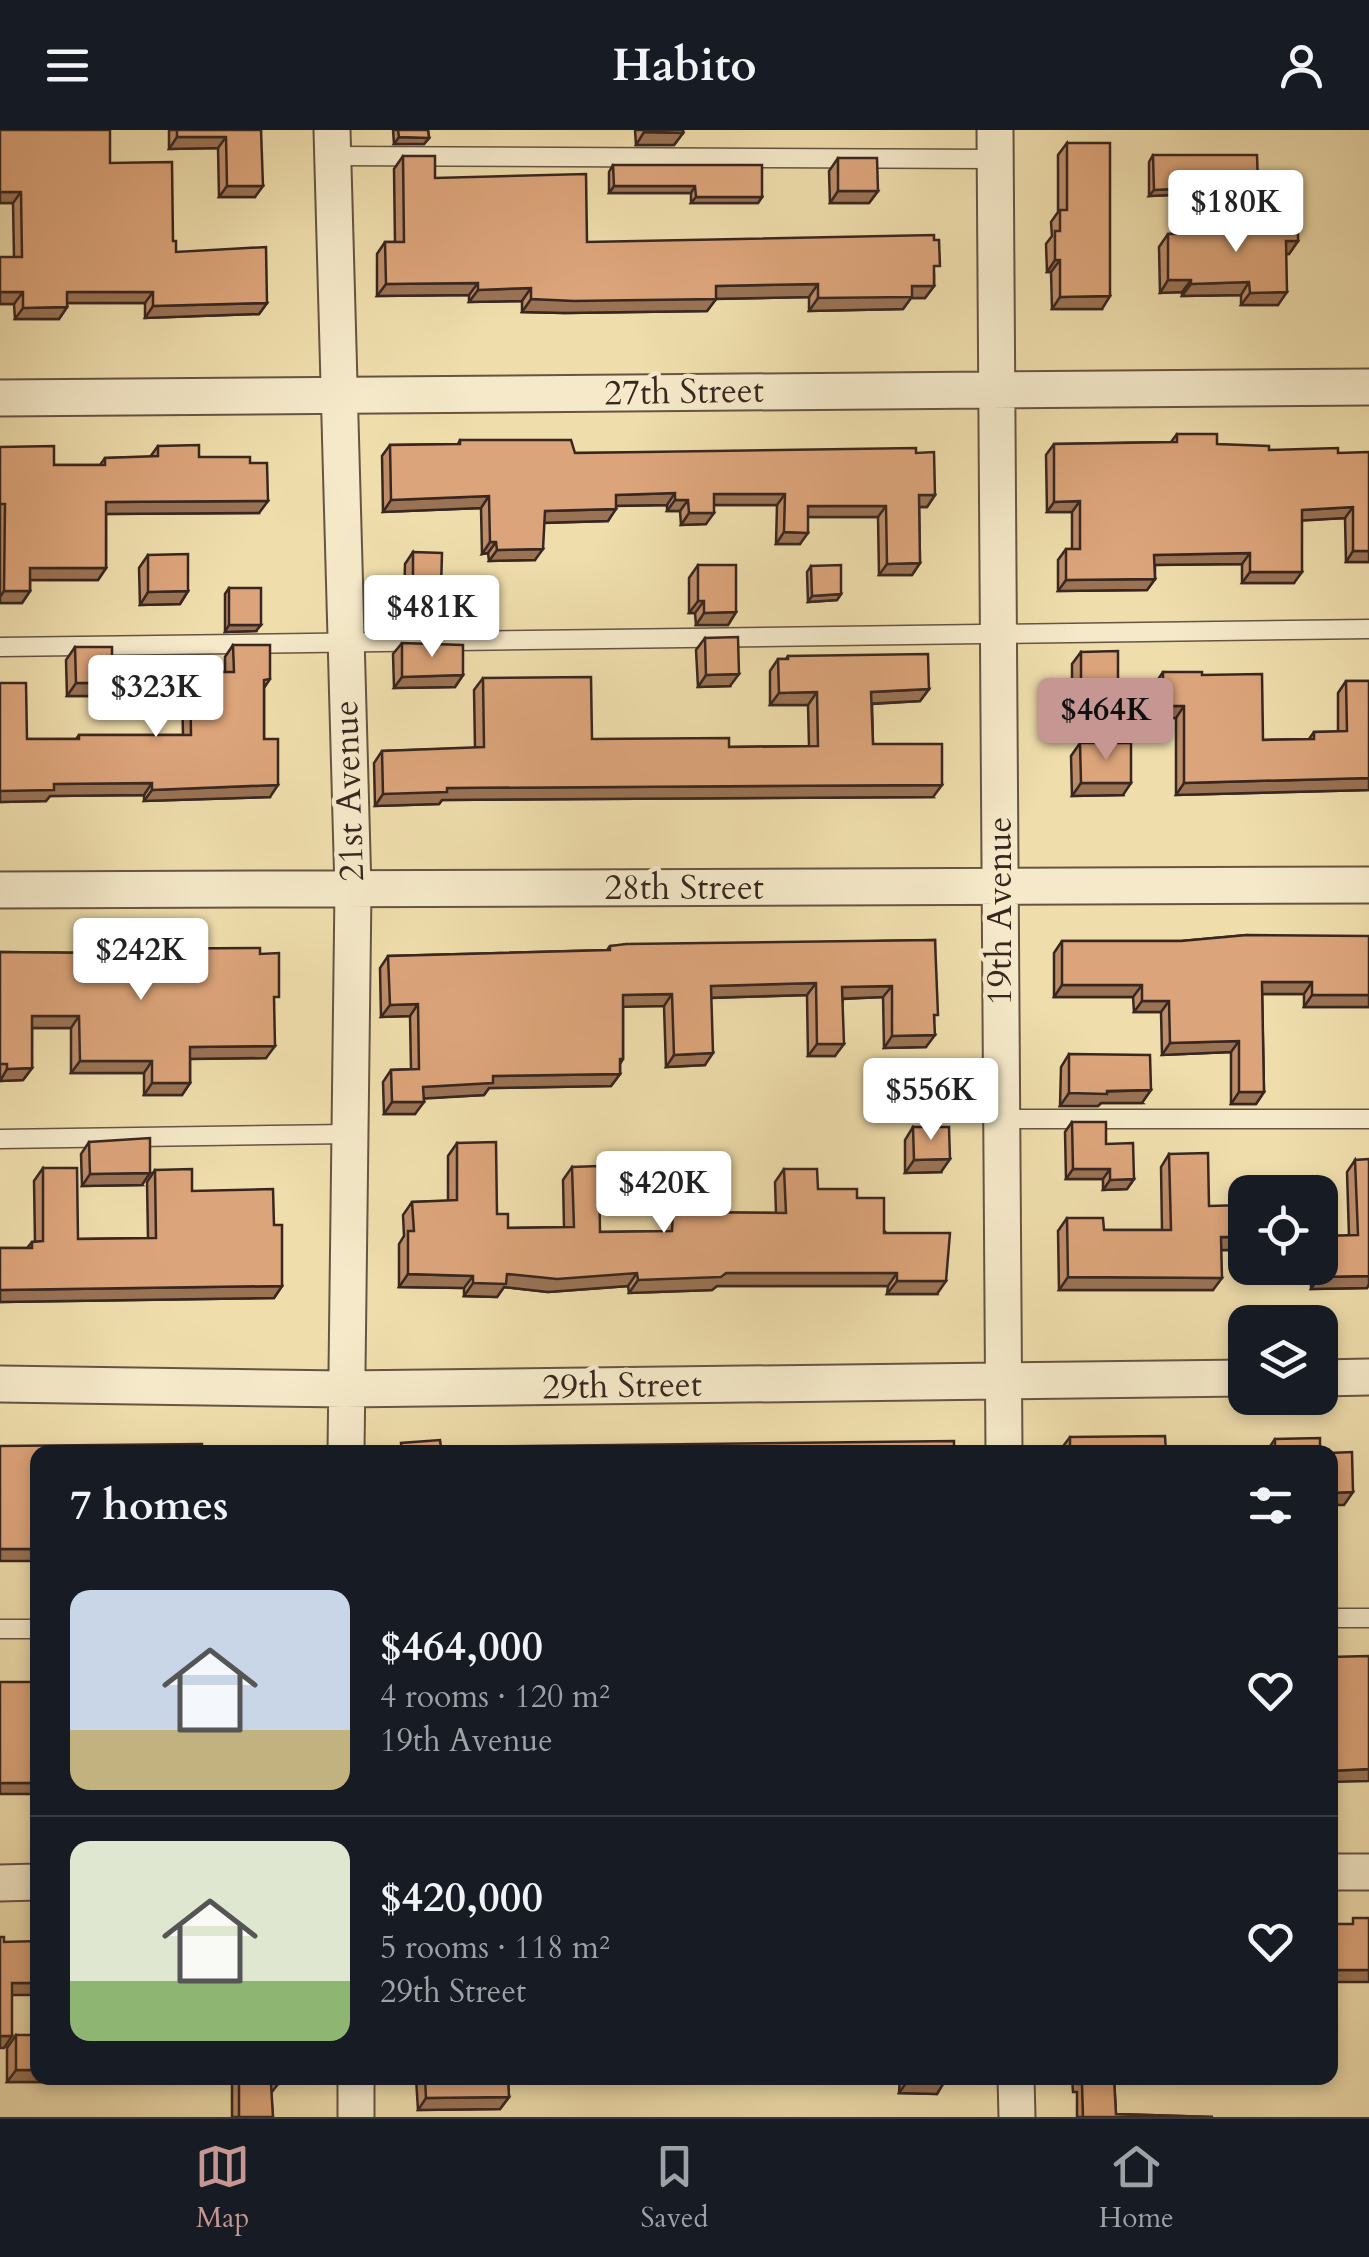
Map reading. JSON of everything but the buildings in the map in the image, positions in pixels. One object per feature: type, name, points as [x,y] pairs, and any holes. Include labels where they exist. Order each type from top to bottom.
[{"type":"street","name":"21st Avenue","points":[[333,143],[353,890],[346,1445]]},
{"type":"street","name":"19th Avenue","points":[[996,145],[1004,1445]]},
{"type":"street","name":"27th Street","points":[[0,398],[337,398],[996,386],[1369,386]]},
{"type":"street","name":"28th Street","points":[[0,890],[1369,886]]},
{"type":"street","points":[[1338,1378],[1369,1377]]},
{"type":"street","name":"29th Street","points":[[0,1384],[344,1389],[1228,1378]]},
{"type":"street","points":[[1338,1872],[1369,1872]]},
{"type":"street","points":[[0,1883],[30,1882]]},
{"type":"street","points":[[356,2085],[356,2117]]},
{"type":"street","points":[[1016,2085],[1017,2117]]},
{"type":"lane","points":[[333,143],[996,145]]},
{"type":"lane","points":[[0,647],[1369,629]]},
{"type":"lane","points":[[1002,1120],[1369,1120]]},
{"type":"lane","points":[[0,1139],[348,1134]]},
{"type":"lane","points":[[1338,1618],[1369,1618]]},
{"type":"lane","points":[[0,1630],[30,1629]]}]
